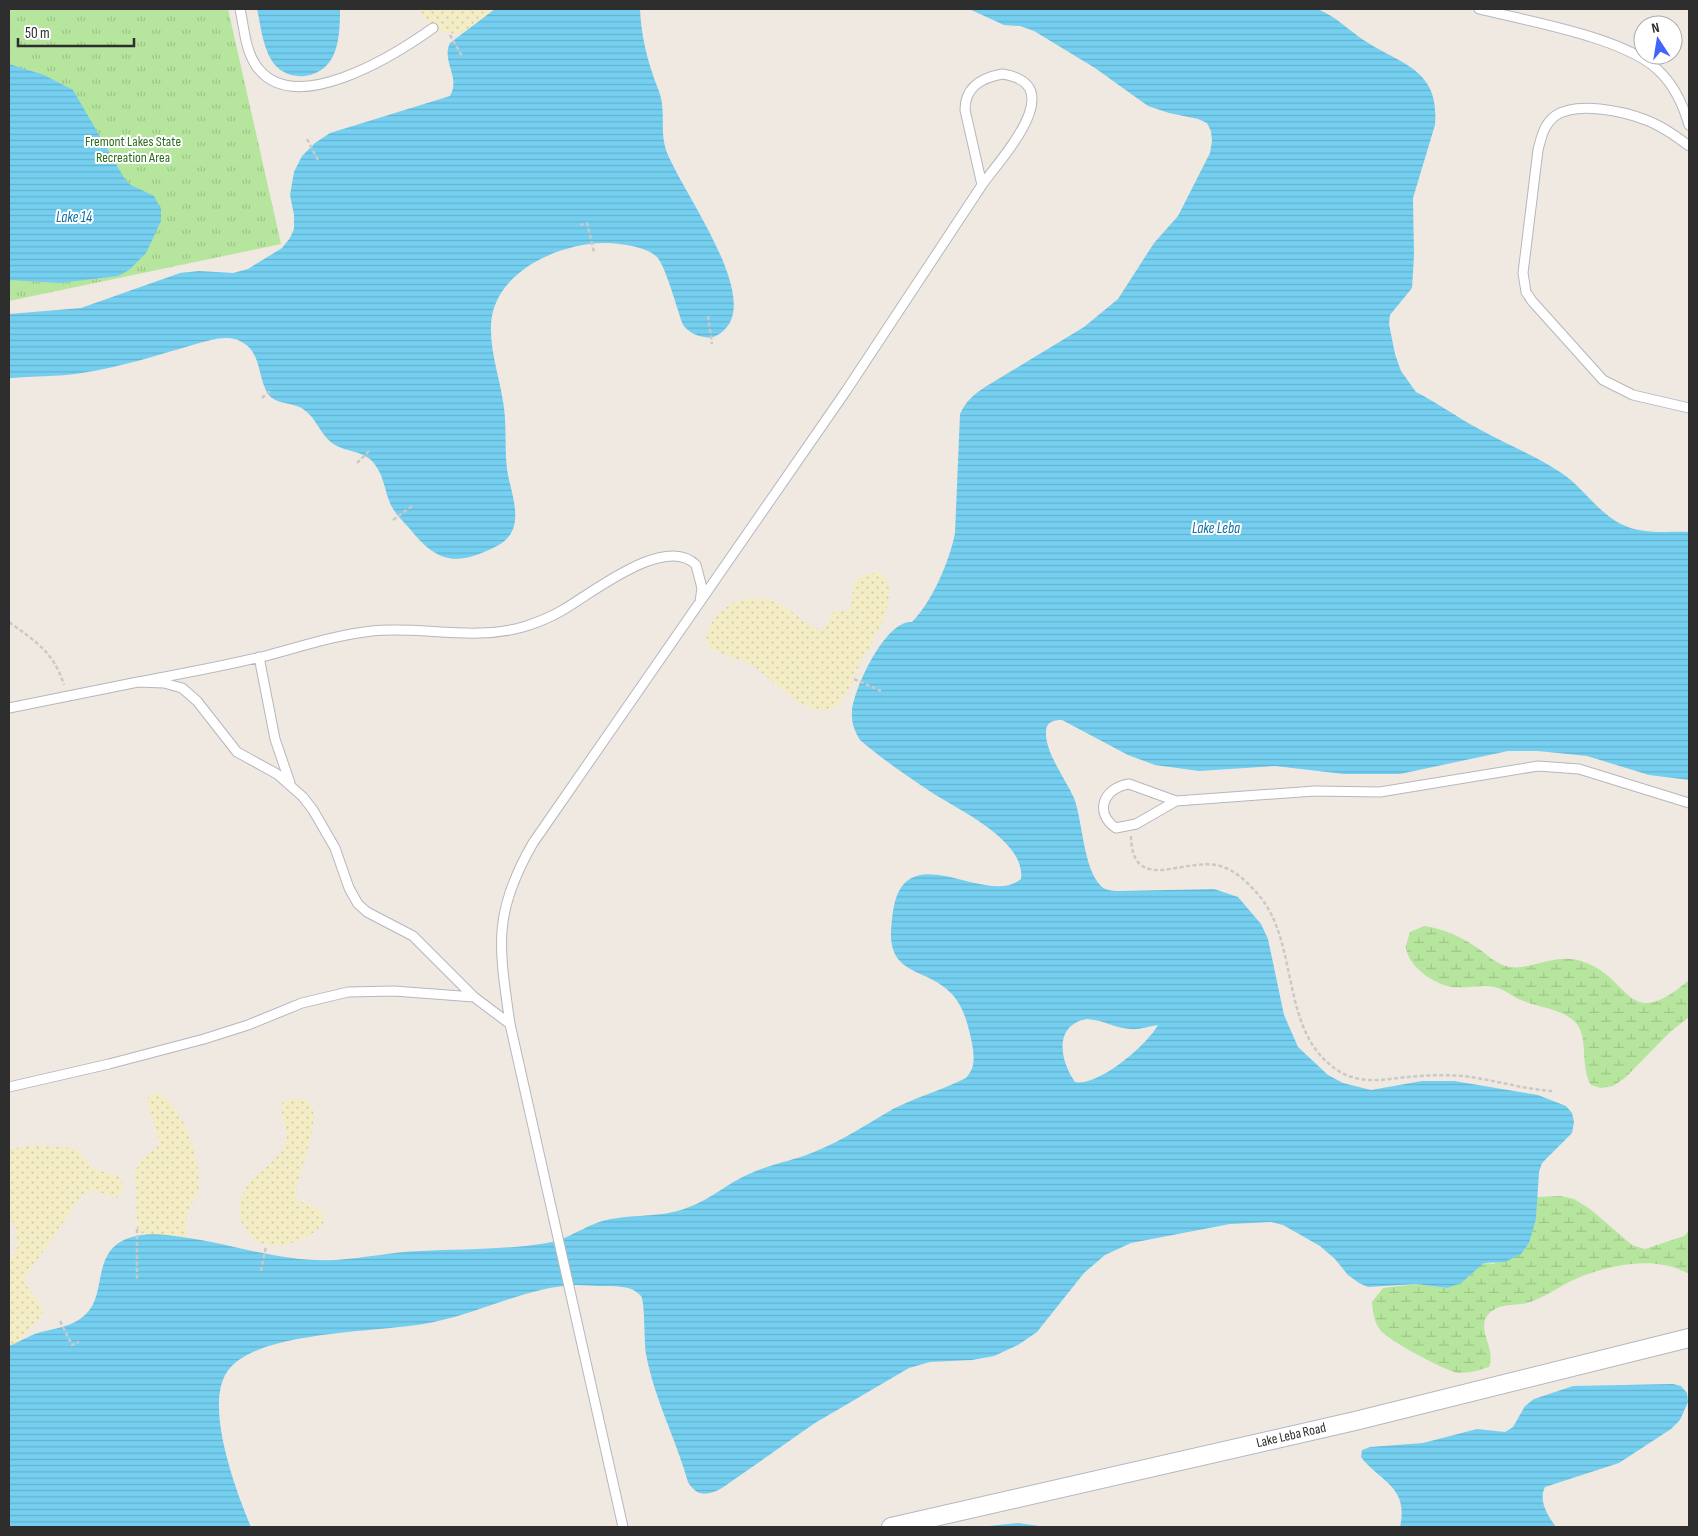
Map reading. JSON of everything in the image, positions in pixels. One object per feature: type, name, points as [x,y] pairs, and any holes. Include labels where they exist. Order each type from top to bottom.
[{"type":"street","name":"Lake Leba Road","points":[[891,1527],[1365,1419],[1689,1338]]},
{"type":"lane","points":[[240,9],[247,46],[256,65],[264,74],[288,87],[302,87],[330,81],[393,54],[433,28]]},
{"type":"lane","points":[[1479,9],[1599,40],[1644,59],[1669,82],[1684,109],[1689,125]]},
{"type":"lane","points":[[623,1527],[510,1024],[500,940],[503,913],[516,874],[542,829],[700,605],[846,391],[982,185],[1022,130],[1032,107],[1031,93],[1027,87],[1012,76],[1002,74],[981,80],[973,86],[965,101],[964,110],[982,185]]},
{"type":"lane","points":[[1689,146],[1662,127],[1644,119],[1624,114],[1592,108],[1575,108],[1554,117],[1541,136],[1538,150],[1523,273],[1526,292],[1532,301],[1603,380],[1615,388],[1634,395],[1689,408]]},
{"type":"lane","points":[[9,708],[374,631],[491,632],[523,627],[560,611],[630,569],[660,558],[685,558],[696,565],[702,588],[700,605]]},
{"type":"lane","points":[[258,657],[275,739],[290,784]]},
{"type":"lane","points":[[138,682],[164,683],[182,688],[197,701],[237,752],[277,774],[290,784],[313,810],[324,828],[335,848],[353,896],[358,904],[367,912],[413,936],[474,997],[510,1024]]},
{"type":"lane","points":[[1176,802],[1129,784],[1118,786],[1108,793],[1104,802],[1105,815],[1110,824],[1116,828],[1131,826],[1176,802],[1315,791],[1380,792],[1511,770],[1551,766],[1592,772],[1689,803]]},
{"type":"lane","points":[[9,1087],[109,1064],[204,1039],[248,1025],[302,1003],[333,994],[366,990],[474,997]]},
{"type":"path","points":[[450,35],[464,58]]},
{"type":"path","points":[[307,139],[318,160]]},
{"type":"path","points":[[580,224],[587,223],[594,252]]},
{"type":"path","points":[[708,316],[712,344]]},
{"type":"path","points":[[262,398],[272,389]]},
{"type":"path","points":[[358,463],[369,451]]},
{"type":"path","points":[[393,520],[412,506]]},
{"type":"path","points":[[9,622],[36,642],[54,660],[68,696]]},
{"type":"path","points":[[854,679],[881,691]]},
{"type":"path","points":[[1131,826],[1133,857],[1143,867],[1151,869],[1198,865],[1221,866],[1234,872],[1262,898],[1270,910],[1278,931],[1299,1016],[1315,1047],[1342,1073],[1368,1080],[1437,1075],[1464,1076],[1533,1089],[1552,1090]]},
{"type":"path","points":[[137,1229],[137,1279]]},
{"type":"path","points":[[261,1271],[266,1246]]},
{"type":"path","points":[[60,1321],[72,1345],[79,1342]]},
{"type":"green space","name":"Fremont Lakes State Recreation Area","points":[[9,9],[228,9],[281,244],[9,301]]},
{"type":"green space","points":[[1424,926],[1446,931],[1460,937],[1495,961],[1506,966],[1523,967],[1560,959],[1581,961],[1598,968],[1630,997],[1640,1002],[1652,1002],[1668,996],[1689,980],[1689,1017],[1670,1032],[1625,1078],[1613,1086],[1601,1088],[1591,1085],[1587,1077],[1582,1034],[1574,1021],[1562,1013],[1521,1000],[1498,988],[1489,986],[1452,987],[1445,985],[1430,978],[1417,968],[1408,954],[1406,945],[1410,932]]},
{"type":"green space","points":[[1561,1196],[1574,1199],[1590,1209],[1632,1245],[1645,1249],[1684,1236],[1689,1231],[1689,1274],[1661,1264],[1646,1263],[1614,1266],[1571,1281],[1530,1302],[1496,1308],[1487,1316],[1484,1327],[1491,1360],[1489,1367],[1471,1372],[1459,1373],[1431,1362],[1395,1342],[1381,1331],[1374,1317],[1372,1302],[1383,1288],[1416,1284],[1447,1288],[1484,1263],[1494,1264],[1536,1219],[1537,1197]]},
{"type":"sand","points":[[420,9],[494,9],[483,19],[459,34],[435,28],[427,21]]},
{"type":"sand","points":[[881,573],[888,581],[889,592],[886,614],[849,689],[841,701],[830,709],[821,711],[802,704],[756,668],[716,652],[709,647],[706,641],[709,627],[719,614],[731,604],[744,599],[757,598],[773,601],[823,630],[835,609],[848,612],[851,606],[854,584],[863,576]]},
{"type":"sand","points":[[157,1093],[166,1099],[182,1120],[197,1162],[199,1190],[188,1211],[185,1238],[143,1234],[137,1229],[135,1172],[141,1160],[158,1146],[159,1141],[147,1102],[148,1097]]},
{"type":"sand","points":[[305,1098],[311,1106],[314,1117],[296,1197],[304,1203],[318,1208],[321,1211],[324,1222],[309,1236],[289,1244],[267,1245],[257,1241],[243,1226],[240,1216],[240,1205],[243,1193],[252,1180],[276,1158],[285,1144],[287,1134],[282,1113],[282,1103],[287,1100]]},
{"type":"sand","points":[[34,1145],[73,1148],[79,1152],[92,1168],[120,1177],[124,1189],[117,1198],[96,1191],[87,1192],[82,1195],[25,1278],[28,1288],[41,1304],[42,1315],[19,1342],[9,1346],[9,1263],[18,1246],[15,1226],[9,1218],[9,1149]]},
{"type":"water","points":[[257,9],[340,9],[338,41],[331,60],[316,73],[305,76],[290,75],[283,72],[272,61],[266,47]]},
{"type":"water","points":[[495,9],[640,9],[645,49],[663,110],[666,150],[714,241],[733,292],[733,313],[725,329],[716,336],[708,337],[698,336],[683,325],[668,279],[660,262],[657,257],[646,250],[603,243],[565,249],[546,256],[528,266],[513,279],[501,293],[493,311],[491,330],[504,408],[507,467],[515,514],[512,532],[506,540],[483,552],[459,559],[439,555],[430,549],[420,541],[394,510],[389,501],[382,478],[372,461],[368,457],[332,443],[311,416],[303,409],[271,398],[265,388],[254,354],[245,344],[233,339],[215,339],[125,364],[82,373],[9,378],[9,314],[81,308],[180,273],[199,271],[233,273],[248,269],[282,248],[294,229],[294,215],[290,195],[294,172],[302,156],[315,143],[330,133],[450,96],[453,82],[448,56],[450,43]]},
{"type":"water","name":"Lake Leba","points":[[969,9],[1317,9],[1336,19],[1365,41],[1416,71],[1425,80],[1431,92],[1435,106],[1435,125],[1413,198],[1414,256],[1412,288],[1390,315],[1389,324],[1395,354],[1401,371],[1416,392],[1471,425],[1560,472],[1612,519],[1637,530],[1689,532],[1689,780],[1649,775],[1587,756],[1538,751],[1508,751],[1400,774],[1344,774],[1275,766],[1199,771],[1155,765],[1128,755],[1062,720],[1051,722],[1046,729],[1049,748],[1074,798],[1090,868],[1101,886],[1108,890],[1116,891],[1214,889],[1238,897],[1261,924],[1268,939],[1284,1015],[1298,1047],[1328,1075],[1343,1083],[1371,1090],[1422,1081],[1454,1081],[1538,1095],[1566,1106],[1572,1113],[1574,1122],[1572,1133],[1542,1163],[1539,1172],[1536,1219],[1529,1243],[1521,1254],[1505,1262],[1484,1263],[1461,1283],[1447,1288],[1416,1284],[1368,1287],[1348,1275],[1335,1259],[1320,1246],[1283,1225],[1271,1222],[1230,1224],[1131,1243],[1105,1255],[1084,1273],[1037,1332],[1018,1345],[994,1356],[972,1360],[930,1362],[909,1368],[815,1423],[722,1488],[707,1494],[699,1493],[688,1482],[654,1387],[646,1354],[641,1296],[637,1292],[622,1287],[576,1285],[541,1290],[434,1322],[292,1340],[264,1348],[242,1358],[227,1372],[221,1387],[219,1406],[225,1449],[251,1527],[9,1527],[9,1346],[34,1334],[75,1322],[86,1314],[93,1305],[97,1295],[105,1261],[110,1251],[119,1243],[140,1235],[164,1235],[195,1239],[283,1257],[336,1260],[410,1252],[500,1248],[547,1243],[564,1238],[602,1221],[670,1213],[689,1207],[705,1200],[749,1174],[824,1148],[893,1109],[966,1078],[969,1074],[974,1061],[973,1048],[960,1005],[942,985],[911,970],[896,956],[892,945],[891,930],[895,902],[898,893],[908,880],[922,875],[938,875],[991,886],[1007,885],[1021,879],[1020,865],[1013,851],[988,828],[913,780],[860,740],[853,722],[854,700],[865,672],[882,643],[892,631],[902,624],[912,622],[919,614],[933,592],[949,555],[955,533],[960,414],[965,405],[981,390],[1084,327],[1118,299],[1154,243],[1178,216],[1210,153],[1212,141],[1211,131],[1207,123],[1148,106],[1095,68],[1034,31],[1020,26],[1004,25]],"holes":[[[1087,1019],[1130,1029],[1158,1025],[1144,1043],[1121,1063],[1096,1078],[1085,1082],[1075,1082],[1063,1054],[1064,1036],[1069,1028],[1076,1023]]]},
{"type":"water","name":"Lake 14","points":[[9,64],[44,75],[73,90],[129,184],[154,196],[161,209],[161,221],[146,253],[129,270],[118,276],[60,283],[9,280]]},
{"type":"water","points":[[1673,1384],[1681,1386],[1687,1393],[1688,1402],[1680,1420],[1671,1429],[1619,1463],[1545,1487],[1543,1503],[1556,1527],[1400,1527],[1402,1513],[1397,1493],[1361,1457],[1362,1450],[1370,1447],[1423,1443],[1477,1429],[1505,1432],[1513,1427],[1525,1406],[1534,1399],[1573,1386]]},
{"type":"water","points":[[1018,1523],[1046,1527],[979,1527]]}]
